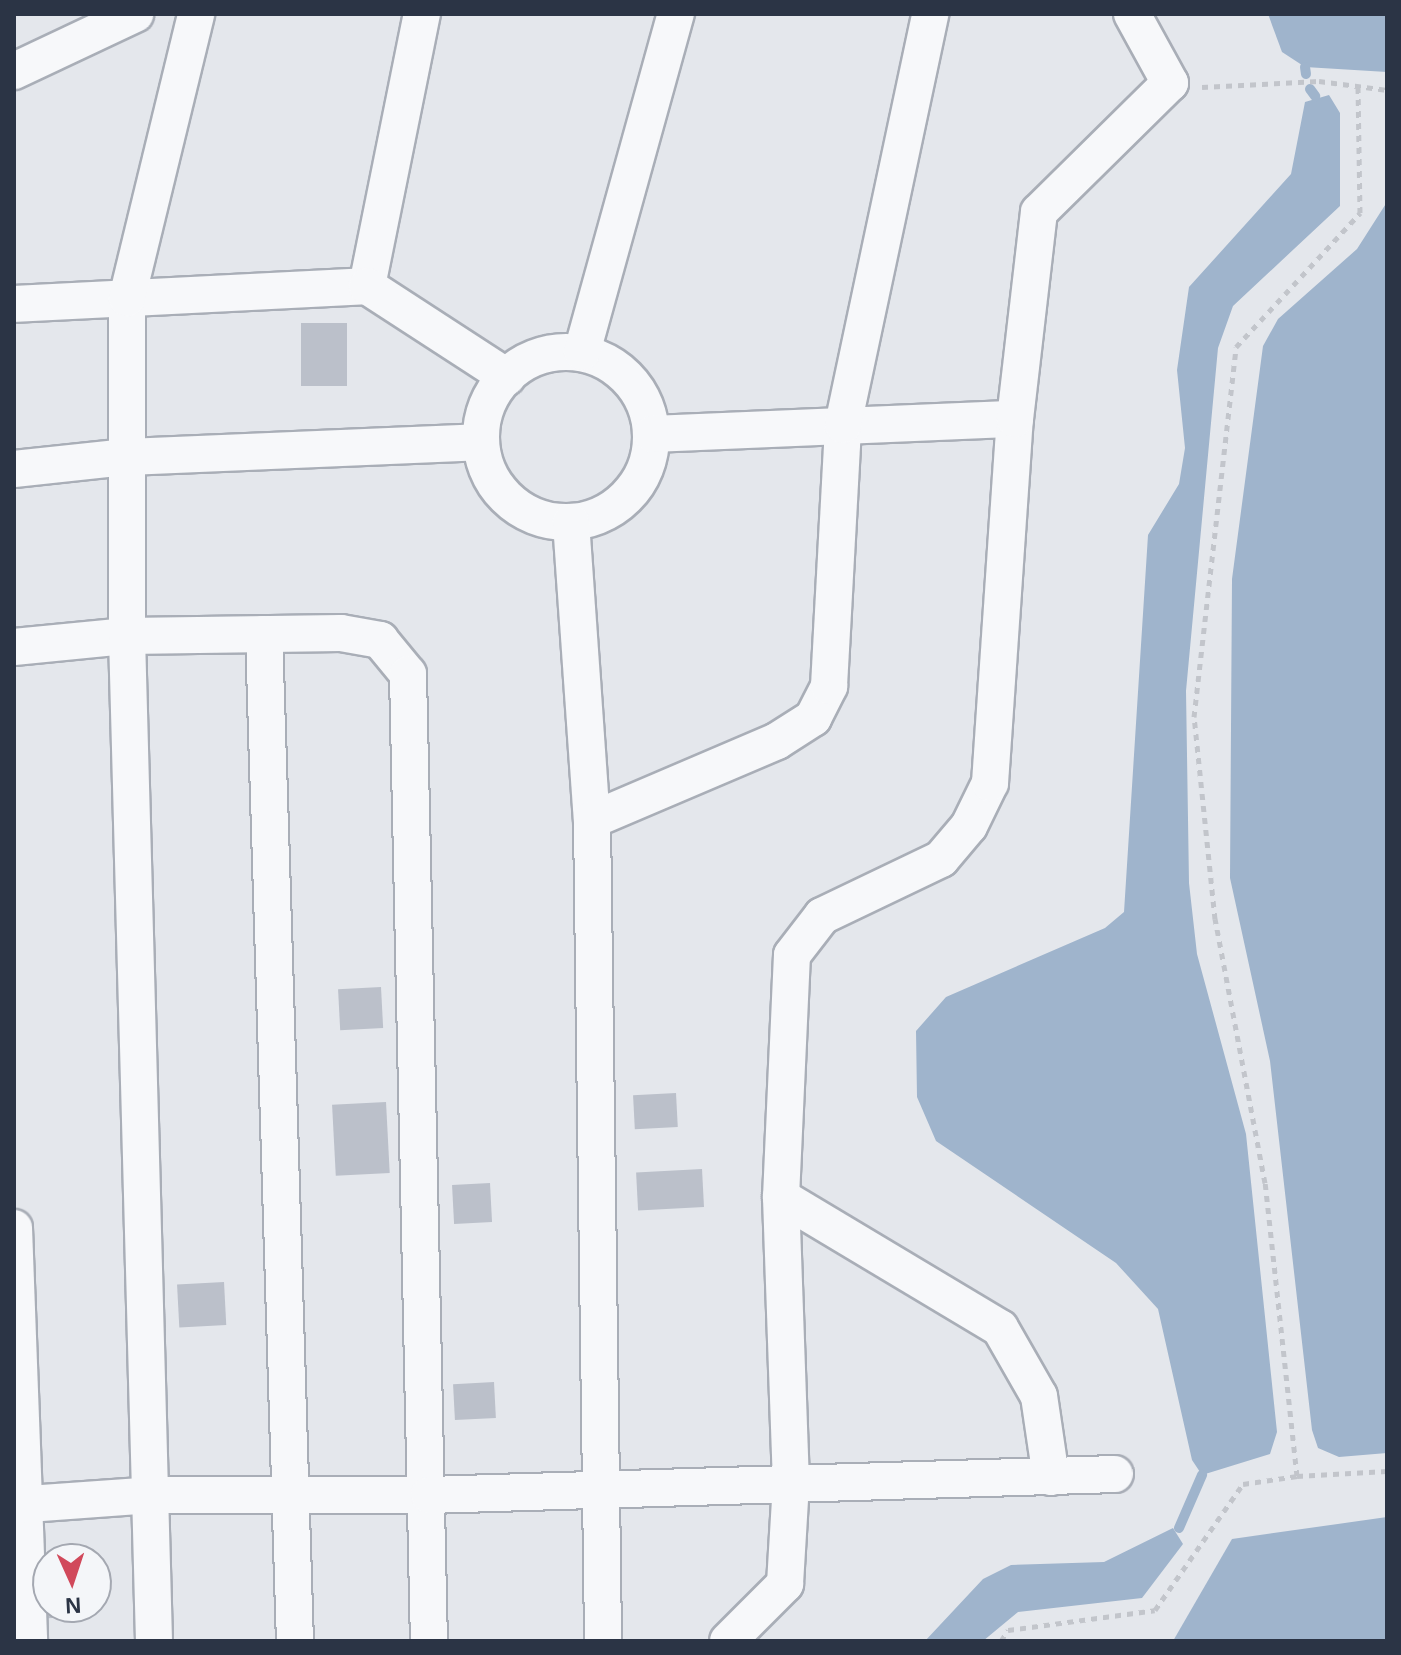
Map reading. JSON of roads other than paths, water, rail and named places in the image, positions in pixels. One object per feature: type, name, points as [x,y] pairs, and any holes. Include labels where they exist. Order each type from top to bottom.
[{"type":"street","points":[[14,71],[135,14]]},
{"type":"street","points":[[154,1641],[127,636],[127,298],[196,14]]},
{"type":"street","points":[[367,286],[422,14]]},
{"type":"street","points":[[582,352],[676,14]]},
{"type":"street","points":[[592,820],[777,741],[813,718],[829,686],[843,425],[930,14]]},
{"type":"street","points":[[728,1641],[785,1584],[791,1484],[781,1197],[792,955],[822,916],[941,859],[969,826],[990,783],[1015,419],[1039,212],[1170,83],[1132,14]]},
{"type":"street","points":[[14,304],[367,286],[507,377]]},
{"type":"street","points":[[582,352],[615,366],[640,392],[652,434],[639,484],[619,506],[571,522],[517,509],[489,477],[479,442],[481,419],[507,377],[528,360],[582,352]]},
{"type":"street","points":[[652,434],[1015,419]]},
{"type":"street","points":[[14,469],[127,457],[479,442]]},
{"type":"street","points":[[571,522],[592,820],[603,1641]]},
{"type":"street","points":[[264,634],[295,1641]]},
{"type":"street","points":[[14,647],[127,636],[264,634],[380,640],[408,674],[429,1495],[429,1641]]},
{"type":"street","points":[[781,1197],[1000,1328],[1039,1396],[1051,1477]]},
{"type":"street","points":[[14,1228],[18,1505],[29,1641]]},
{"type":"street","points":[[18,1505],[152,1495],[290,1492],[429,1495],[1115,1474]]},
{"type":"water","points":[[1268,14],[1387,14],[1387,72],[1305,67],[1282,52]]},
{"type":"water","points":[[1329,95],[1340,113],[1340,206],[1233,306],[1218,348],[1186,691],[1189,883],[1197,954],[1246,1134],[1277,1432],[1270,1454],[1202,1475],[1192,1460],[1158,1309],[1116,1263],[936,1141],[917,1097],[916,1031],[946,997],[1105,928],[1124,912],[1148,535],[1179,484],[1185,448],[1177,370],[1189,287],[1291,174],[1305,102]]},
{"type":"water","points":[[1387,202],[1387,1453],[1339,1457],[1318,1448],[1312,1430],[1270,1061],[1230,878],[1232,579],[1263,346],[1278,319],[1357,249]]},
{"type":"water","points":[[1387,1517],[1387,1641],[1173,1641],[1232,1539]]},
{"type":"water","points":[[1173,1528],[1183,1544],[1142,1598],[1018,1612],[983,1641],[925,1641],[983,1579],[1011,1565],[1104,1562]]},
{"type":"waterway","points":[[1305,67],[1306,74]]},
{"type":"waterway","points":[[1310,89],[1315,96]]},
{"type":"waterway","points":[[1179,1528],[1202,1475]]}]
